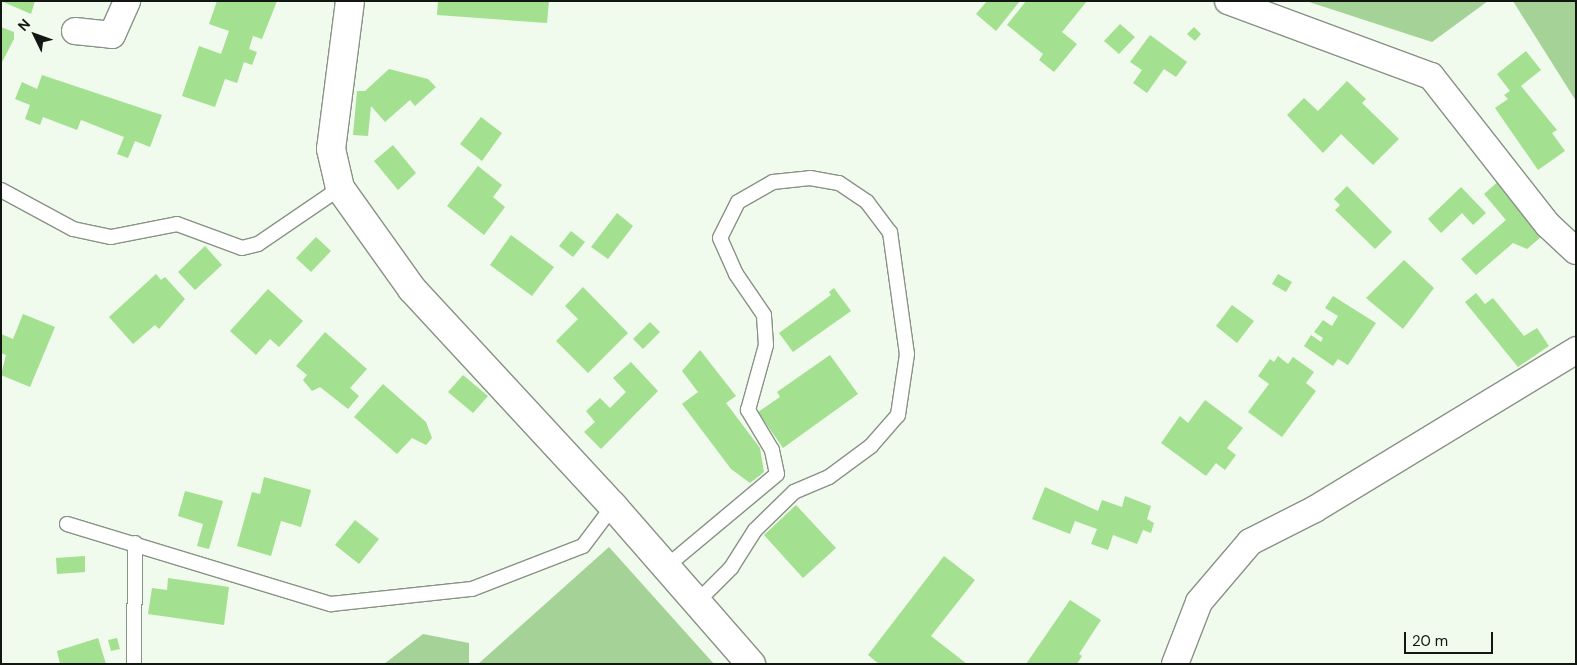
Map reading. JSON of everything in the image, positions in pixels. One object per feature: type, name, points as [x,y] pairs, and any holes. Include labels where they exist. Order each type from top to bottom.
[{"type":"street","points":[[75,31],[112,35],[127,1]]},
{"type":"street","points":[[350,1],[331,149],[340,188],[412,289],[613,506],[751,664]]},
{"type":"street","points":[[1228,1],[1431,76],[1548,224],[1576,251]]},
{"type":"street","points":[[1175,664],[1200,602],[1250,542],[1315,509],[1576,350]]},
{"type":"lane","points":[[667,566],[777,474],[772,450],[748,410],[766,345],[764,315],[736,274],[720,238],[738,202],[773,182],[810,178],[839,184],[867,202],[890,232],[907,354],[898,415],[871,446],[829,477],[794,492],[755,530],[731,568],[697,602]]},
{"type":"lane","points":[[1,190],[73,229],[111,237],[176,224],[242,248],[258,244],[340,188]]},
{"type":"lane","points":[[67,524],[135,543],[331,604],[472,589],[583,546],[613,506]]},
{"type":"lane","points":[[134,664],[135,543]]},
{"type":"green space","points":[[1306,1],[1488,1],[1432,42]]},
{"type":"green space","points":[[1513,1],[1576,1],[1576,101]]},
{"type":"green space","points":[[609,547],[714,664],[478,664]]},
{"type":"green space","points":[[423,634],[469,643],[469,664],[384,664]]},
{"type":"building","points":[[1,1],[35,1],[31,14]]},
{"type":"building","points":[[217,1],[277,1],[262,39],[253,36],[249,49],[257,52],[252,65],[244,62],[237,83],[225,79],[215,107],[182,96],[199,46],[221,54],[229,31],[209,24]]},
{"type":"building","points":[[438,1],[549,1],[547,23],[437,15]]},
{"type":"building","points":[[987,1],[1020,1],[996,31],[976,14]]},
{"type":"building","points":[[1026,1],[1087,1],[1062,32],[1077,44],[1054,72],[1039,60],[1043,54],[1007,25]]},
{"type":"building","points":[[1120,24],[1135,37],[1119,54],[1104,41]]},
{"type":"building","points":[[1,27],[14,32],[14,39],[1,64]]},
{"type":"building","points":[[1194,27],[1201,34],[1195,41],[1187,34]]},
{"type":"building","points":[[1150,35],[1187,62],[1176,77],[1164,69],[1147,93],[1133,83],[1142,70],[1130,62]]},
{"type":"building","points":[[1526,51],[1541,70],[1521,86],[1557,130],[1552,133],[1565,151],[1538,170],[1495,108],[1508,99],[1504,95],[1510,91],[1497,74]]},
{"type":"building","points":[[389,69],[428,79],[436,87],[415,106],[410,100],[385,122],[371,106],[368,136],[353,135],[357,91],[365,91]]},
{"type":"building","points":[[42,75],[162,115],[150,147],[135,141],[128,158],[117,154],[124,137],[81,120],[77,130],[43,117],[40,125],[25,119],[30,105],[15,99],[22,82],[37,89]]},
{"type":"building","points":[[1347,81],[1366,99],[1362,103],[1399,139],[1373,165],[1341,134],[1323,153],[1287,115],[1304,98],[1318,111]]},
{"type":"building","points":[[481,117],[502,133],[482,161],[460,144]]},
{"type":"building","points":[[393,145],[416,173],[398,190],[374,161]]},
{"type":"building","points":[[478,166],[502,185],[493,197],[505,207],[484,235],[447,206]]},
{"type":"building","points":[[1501,179],[1542,236],[1527,249],[1513,243],[1476,275],[1461,259],[1506,220],[1484,194]]},
{"type":"building","points":[[1347,186],[1392,232],[1375,249],[1335,210],[1340,205],[1334,199]]},
{"type":"building","points":[[1461,187],[1486,213],[1473,225],[1462,213],[1441,233],[1428,219]]},
{"type":"building","points":[[617,213],[633,226],[608,259],[591,247]]},
{"type":"building","points":[[571,231],[585,242],[573,257],[559,246]]},
{"type":"building","points":[[511,235],[554,267],[532,296],[490,265]]},
{"type":"building","points":[[316,237],[331,251],[311,272],[296,258]]},
{"type":"building","points":[[205,246],[222,265],[195,290],[178,272]]},
{"type":"building","points":[[1404,260],[1434,288],[1403,329],[1366,298]]},
{"type":"building","points":[[156,274],[161,280],[165,277],[185,299],[159,329],[155,325],[133,344],[109,317]]},
{"type":"building","points":[[1278,274],[1292,282],[1286,292],[1272,284]]},
{"type":"building","points":[[583,287],[628,333],[588,373],[556,341],[578,319],[565,306]]},
{"type":"building","points":[[834,288],[851,311],[793,352],[779,333],[831,295],[829,292]]},
{"type":"building","points":[[268,289],[303,321],[279,347],[270,339],[256,355],[230,331]]},
{"type":"building","points":[[1476,293],[1485,304],[1493,298],[1524,336],[1537,328],[1549,346],[1518,367],[1465,302]]},
{"type":"building","points":[[1333,296],[1376,323],[1348,365],[1338,359],[1333,366],[1304,346],[1311,335],[1321,342],[1323,338],[1314,332],[1323,320],[1332,326],[1338,316],[1325,308]]},
{"type":"building","points":[[1232,305],[1254,321],[1237,343],[1216,326]]},
{"type":"building","points":[[23,314],[55,327],[30,387],[1,375],[6,355],[1,353],[1,334],[13,339]]},
{"type":"building","points":[[650,322],[660,332],[643,349],[633,339]]},
{"type":"building","points":[[325,332],[367,369],[350,388],[359,396],[348,409],[320,387],[312,391],[303,380],[307,375],[296,366]]},
{"type":"building","points":[[700,350],[736,396],[726,403],[760,448],[764,472],[750,483],[731,469],[682,404],[698,392],[682,371]]},
{"type":"building","points":[[830,355],[858,394],[783,448],[758,412],[780,397],[777,392]]},
{"type":"building","points":[[1278,356],[1288,364],[1293,357],[1314,372],[1306,383],[1316,391],[1282,437],[1248,412],[1269,384],[1258,376],[1270,359],[1274,362]]},
{"type":"building","points":[[631,362],[658,391],[601,449],[584,432],[595,422],[586,411],[600,398],[610,408],[626,392],[613,378]]},
{"type":"building","points":[[463,375],[488,396],[473,413],[448,392]]},
{"type":"building","points":[[383,384],[426,422],[432,438],[426,445],[412,438],[397,454],[354,417]]},
{"type":"building","points":[[1205,400],[1243,428],[1227,448],[1236,455],[1225,470],[1216,463],[1206,476],[1161,443],[1180,416],[1188,423]]},
{"type":"building","points":[[264,477],[311,490],[301,527],[281,521],[271,556],[237,546],[252,492],[260,494]]},
{"type":"building","points":[[1045,487],[1098,511],[1102,500],[1122,507],[1125,496],[1151,506],[1147,519],[1154,523],[1151,533],[1143,530],[1137,544],[1113,535],[1108,550],[1091,544],[1097,529],[1075,521],[1070,534],[1032,519]]},
{"type":"building","points":[[185,491],[223,501],[209,549],[197,546],[203,524],[178,516]]},
{"type":"building","points":[[796,505],[836,548],[803,578],[764,535]]},
{"type":"building","points":[[355,520],[379,539],[359,564],[335,545]]},
{"type":"building","points":[[85,556],[85,572],[57,574],[56,558]]},
{"type":"building","points":[[944,556],[975,580],[931,636],[967,664],[879,664],[868,655]]},
{"type":"building","points":[[168,578],[229,587],[224,625],[148,614],[152,588],[167,590]]},
{"type":"building","points":[[1070,600],[1101,620],[1079,654],[1082,656],[1077,664],[1026,664]]},
{"type":"building","points":[[98,638],[106,664],[60,664],[57,651]]},
{"type":"building","points":[[117,638],[120,649],[111,651],[108,640]]}]
